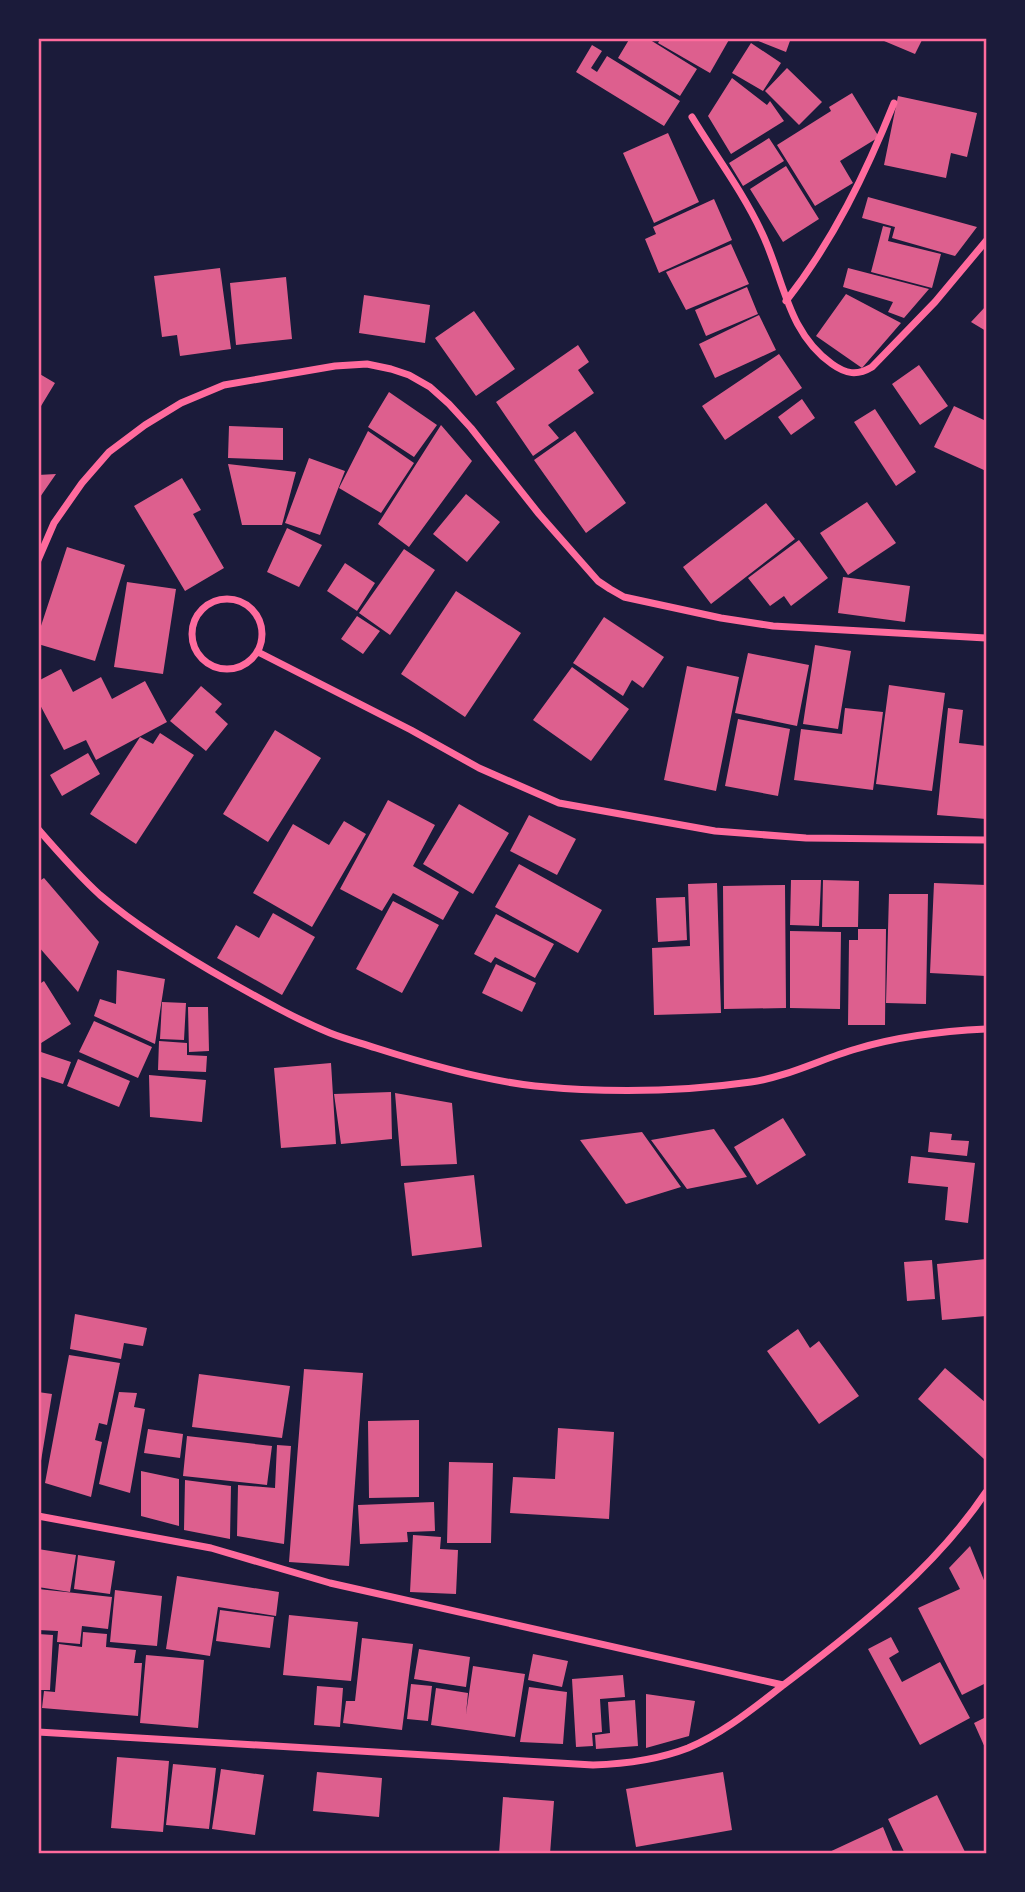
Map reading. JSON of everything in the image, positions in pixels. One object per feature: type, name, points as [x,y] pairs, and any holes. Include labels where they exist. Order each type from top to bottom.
[{"type":"street","points":[[786,300],[808,272],[845,211],[894,103]]},
{"type":"street","points":[[692,117],[762,233],[786,300],[801,331],[824,358],[844,371],[863,373],[872,368],[935,302],[986,240]]},
{"type":"street","points":[[38,560],[54,523],[82,483],[109,452],[181,403],[224,385],[335,366],[367,364],[409,375],[430,387],[449,404],[478,435],[539,514],[592,574],[624,597],[720,618],[773,626],[986,638]]},
{"type":"street","points":[[231,599],[243,602],[259,618],[263,629],[258,652],[240,668],[217,669],[198,655],[193,645],[193,622],[208,604],[231,599]]},
{"type":"street","points":[[258,652],[479,768],[559,803],[715,831],[806,838],[986,840]]},
{"type":"street","points":[[38,829],[100,894],[132,919],[190,958],[274,1006],[331,1033],[394,1054],[498,1080],[534,1086],[621,1091],[716,1086],[754,1082],[895,1039],[948,1031],[986,1029]]},
{"type":"street","points":[[38,1732],[593,1765],[636,1763],[670,1754],[705,1740],[746,1714],[848,1635],[909,1582],[957,1532],[986,1492]]},
{"type":"street","points":[[38,1516],[211,1548],[330,1583],[783,1685]]},
{"type":"building","points":[[630,38],[647,38],[697,69],[680,96],[618,58]]},
{"type":"building","points":[[661,38],[730,38],[710,73],[658,43]]},
{"type":"building","points":[[751,38],[791,38],[786,52]]},
{"type":"building","points":[[877,38],[923,38],[915,54]]},
{"type":"building","points":[[751,43],[781,63],[763,91],[732,73]]},
{"type":"building","points":[[592,45],[602,51],[591,68],[597,72],[607,56],[680,101],[664,126],[576,72]]},
{"type":"building","points":[[787,68],[822,102],[799,125],[765,91]]},
{"type":"building","points":[[732,78],[767,105],[770,101],[784,121],[731,154],[708,116]]},
{"type":"building","points":[[852,93],[879,137],[840,161],[853,183],[815,206],[777,145],[831,111],[829,107]]},
{"type":"building","points":[[898,96],[977,113],[967,157],[951,153],[946,178],[884,165]]},
{"type":"building","points":[[668,133],[699,202],[654,223],[623,153]]},
{"type":"building","points":[[769,138],[784,161],[743,186],[729,163]]},
{"type":"building","points":[[786,166],[819,219],[783,242],[750,189]]},
{"type":"building","points":[[868,197],[977,227],[955,256],[892,238],[895,227],[862,218]]},
{"type":"building","points":[[714,199],[732,240],[659,273],[645,239],[656,234],[653,227]]},
{"type":"building","points":[[883,226],[891,228],[888,241],[941,254],[932,288],[871,272]]},
{"type":"building","points":[[731,244],[749,284],[686,310],[666,272]]},
{"type":"building","points":[[220,268],[231,349],[180,356],[177,335],[162,337],[154,276]]},
{"type":"building","points":[[848,268],[929,289],[904,318],[888,312],[893,302],[843,287]]},
{"type":"building","points":[[286,277],[292,339],[236,345],[230,283]]},
{"type":"building","points":[[747,287],[758,314],[706,336],[695,310]]},
{"type":"building","points":[[846,294],[901,323],[862,368],[816,336]]},
{"type":"building","points":[[364,295],[430,305],[425,343],[359,333]]},
{"type":"building","points":[[986,306],[986,331],[971,322]]},
{"type":"building","points":[[474,311],[515,369],[476,396],[435,338]]},
{"type":"building","points":[[759,315],[776,350],[715,378],[699,344]]},
{"type":"building","points":[[578,345],[589,362],[578,370],[594,393],[548,425],[559,438],[533,456],[496,402]]},
{"type":"building","points":[[779,354],[802,388],[725,440],[702,406]]},
{"type":"building","points":[[919,365],[948,406],[920,425],[892,384]]},
{"type":"building","points":[[38,373],[55,383],[38,411]]},
{"type":"building","points":[[389,392],[437,425],[414,457],[368,427]]},
{"type":"building","points":[[802,399],[815,418],[791,435],[778,417]]},
{"type":"building","points":[[954,406],[986,421],[986,471],[934,447]]},
{"type":"building","points":[[875,409],[916,472],[896,486],[854,422]]},
{"type":"building","points":[[441,425],[472,461],[409,547],[378,524]]},
{"type":"building","points":[[229,426],[283,428],[283,460],[228,458]]},
{"type":"building","points":[[368,431],[414,463],[381,513],[339,488]]},
{"type":"building","points":[[575,431],[626,503],[586,533],[534,460]]},
{"type":"building","points":[[309,458],[345,471],[320,535],[285,523]]},
{"type":"building","points":[[228,464],[296,472],[282,525],[242,525]]},
{"type":"building","points":[[56,474],[38,500],[38,475]]},
{"type":"building","points":[[182,478],[201,510],[193,514],[224,568],[185,591],[134,506]]},
{"type":"building","points":[[466,494],[500,522],[467,562],[433,534]]},
{"type":"building","points":[[867,502],[896,543],[848,575],[820,533]]},
{"type":"building","points":[[766,503],[795,539],[711,604],[683,567]]},
{"type":"building","points":[[287,528],[322,545],[299,587],[267,572]]},
{"type":"building","points":[[799,540],[828,578],[791,606],[784,596],[770,606],[748,578]]},
{"type":"building","points":[[67,547],[125,565],[95,661],[38,644],[38,635]]},
{"type":"building","points":[[404,549],[435,570],[390,635],[359,613]]},
{"type":"building","points":[[345,563],[375,583],[357,611],[327,591]]},
{"type":"building","points":[[843,577],[910,586],[905,622],[838,613]]},
{"type":"building","points":[[127,582],[176,589],[163,674],[114,667]]},
{"type":"building","points":[[456,591],[521,633],[465,717],[401,674]]},
{"type":"building","points":[[357,616],[380,631],[363,654],[341,639]]},
{"type":"building","points":[[604,617],[664,657],[643,688],[632,680],[623,696],[573,663]]},
{"type":"building","points":[[815,645],[851,651],[838,729],[803,724]]},
{"type":"building","points":[[748,653],[809,665],[797,726],[735,713]]},
{"type":"building","points":[[687,666],[739,677],[716,791],[664,780]]},
{"type":"building","points":[[572,667],[629,709],[591,761],[533,720]]},
{"type":"building","points":[[61,669],[73,692],[101,677],[112,699],[145,681],[167,722],[96,760],[86,740],[64,750],[38,701],[38,681]]},
{"type":"building","points":[[889,685],[945,693],[932,791],[876,784]]},
{"type":"building","points":[[201,686],[222,704],[215,712],[228,724],[206,751],[170,721]]},
{"type":"building","points":[[845,708],[883,712],[873,790],[794,780],[801,729],[842,734]]},
{"type":"building","points":[[948,708],[963,710],[959,743],[986,746],[986,819],[937,815]]},
{"type":"building","points":[[738,719],[790,729],[778,796],[725,786]]},
{"type":"building","points":[[275,730],[321,758],[268,842],[223,814]]},
{"type":"building","points":[[160,733],[194,755],[136,844],[90,814],[140,737],[153,744]]},
{"type":"building","points":[[88,753],[100,774],[62,796],[50,775]]},
{"type":"building","points":[[388,800],[435,825],[413,866],[459,892],[443,920],[393,893],[382,911],[340,889]]},
{"type":"building","points":[[459,804],[509,833],[473,894],[423,864]]},
{"type":"building","points":[[529,815],[576,839],[557,875],[510,851]]},
{"type":"building","points":[[344,821],[366,834],[312,927],[253,893],[293,824],[329,845]]},
{"type":"building","points":[[519,864],[602,910],[578,953],[495,907]]},
{"type":"building","points":[[38,878],[44,878],[99,942],[78,992],[38,946]]},
{"type":"building","points":[[791,880],[821,880],[819,926],[790,925]]},
{"type":"building","points":[[823,880],[859,881],[858,927],[822,927]]},
{"type":"building","points":[[717,883],[721,1013],[654,1015],[652,948],[690,946],[688,884]]},
{"type":"building","points":[[934,883],[986,885],[986,976],[930,973]]},
{"type":"building","points":[[785,885],[786,1008],[724,1009],[723,886]]},
{"type":"building","points":[[889,894],[928,894],[926,1004],[886,1003]]},
{"type":"building","points":[[685,897],[687,940],[658,942],[656,898]]},
{"type":"building","points":[[393,901],[439,925],[402,993],[356,969]]},
{"type":"building","points":[[273,913],[315,937],[282,995],[217,958],[236,925],[259,938]]},
{"type":"building","points":[[496,914],[554,944],[535,978],[495,957],[491,963],[474,954]]},
{"type":"building","points":[[858,929],[886,929],[885,1025],[848,1025],[849,940],[858,940]]},
{"type":"building","points":[[790,931],[841,932],[840,1009],[790,1008]]},
{"type":"building","points":[[496,964],[536,983],[522,1012],[482,993]]},
{"type":"building","points":[[117,970],[165,979],[155,1044],[94,1016],[100,999],[116,1004]]},
{"type":"building","points":[[44,981],[71,1024],[38,1045],[38,985]]},
{"type":"building","points":[[162,1002],[186,1003],[184,1040],[160,1039]]},
{"type":"building","points":[[188,1007],[208,1007],[209,1051],[189,1052]]},
{"type":"building","points":[[94,1021],[152,1047],[138,1078],[79,1052]]},
{"type":"building","points":[[159,1041],[187,1043],[187,1055],[207,1056],[206,1072],[158,1070]]},
{"type":"building","points":[[38,1051],[71,1062],[63,1084],[38,1076]]},
{"type":"building","points":[[78,1059],[130,1081],[119,1107],[67,1086]]},
{"type":"building","points":[[331,1063],[336,1144],[281,1148],[274,1068]]},
{"type":"building","points":[[149,1075],[206,1080],[202,1122],[150,1117]]},
{"type":"building","points":[[391,1092],[392,1139],[341,1144],[334,1094]]},
{"type":"building","points":[[395,1093],[452,1103],[457,1164],[401,1166]]},
{"type":"building","points":[[783,1118],[806,1155],[757,1185],[734,1147]]},
{"type":"building","points":[[714,1129],[747,1177],[687,1189],[651,1140]]},
{"type":"building","points":[[642,1132],[681,1187],[626,1204],[580,1140]]},
{"type":"building","points":[[930,1132],[952,1134],[951,1140],[969,1141],[967,1156],[928,1152]]},
{"type":"building","points":[[911,1156],[975,1163],[968,1223],[945,1220],[948,1187],[908,1183]]},
{"type":"building","points":[[474,1175],[482,1247],[412,1256],[404,1183]]},
{"type":"building","points":[[986,1259],[986,1316],[942,1320],[937,1264]]},
{"type":"building","points":[[932,1260],[935,1299],[907,1301],[904,1262]]},
{"type":"building","points":[[75,1314],[147,1328],[143,1346],[124,1343],[121,1359],[70,1349]]},
{"type":"building","points":[[798,1329],[810,1348],[819,1341],[859,1396],[819,1424],[767,1351]]},
{"type":"building","points":[[69,1355],[120,1363],[107,1425],[99,1423],[95,1440],[102,1442],[91,1497],[45,1483]]},
{"type":"building","points":[[945,1368],[986,1403],[984,1459],[918,1399]]},
{"type":"building","points":[[304,1369],[363,1373],[349,1566],[289,1562]]},
{"type":"building","points":[[199,1374],[290,1386],[282,1438],[192,1427]]},
{"type":"building","points":[[38,1392],[52,1394],[40,1467],[38,1467]]},
{"type":"building","points":[[119,1392],[137,1393],[134,1407],[145,1409],[130,1493],[99,1484]]},
{"type":"building","points":[[419,1420],[419,1497],[369,1498],[368,1421]]},
{"type":"building","points":[[558,1428],[614,1432],[609,1519],[510,1513],[513,1477],[555,1479]]},
{"type":"building","points":[[148,1429],[183,1434],[180,1458],[144,1453]]},
{"type":"building","points":[[187,1436],[272,1446],[267,1485],[183,1476]]},
{"type":"building","points":[[277,1445],[291,1446],[284,1544],[237,1536],[238,1485],[275,1488]]},
{"type":"building","points":[[449,1462],[493,1463],[491,1543],[447,1543]]},
{"type":"building","points":[[141,1471],[179,1479],[179,1526],[141,1516]]},
{"type":"building","points":[[185,1480],[231,1486],[230,1539],[184,1530]]},
{"type":"building","points":[[434,1502],[435,1531],[407,1532],[408,1542],[360,1544],[358,1505]]},
{"type":"building","points":[[413,1535],[441,1537],[440,1549],[458,1550],[456,1594],[410,1592]]},
{"type":"building","points":[[970,1546],[986,1585],[986,1683],[962,1695],[918,1608],[960,1589],[949,1568]]},
{"type":"building","points":[[38,1549],[76,1555],[70,1592],[38,1587]]},
{"type":"building","points":[[78,1555],[115,1561],[110,1594],[74,1589]]},
{"type":"building","points":[[177,1576],[279,1592],[276,1616],[218,1607],[210,1656],[166,1649]]},
{"type":"building","points":[[38,1589],[112,1597],[108,1629],[82,1626],[80,1644],[57,1642],[58,1631],[38,1630]]},
{"type":"building","points":[[115,1590],[162,1596],[157,1646],[110,1642]]},
{"type":"building","points":[[220,1610],[274,1617],[270,1648],[216,1641]]},
{"type":"building","points":[[289,1615],[358,1622],[351,1681],[283,1675]]},
{"type":"building","points":[[83,1632],[107,1634],[106,1647],[136,1650],[134,1663],[142,1663],[138,1716],[42,1708],[44,1691],[55,1692],[59,1644],[82,1647]]},
{"type":"building","points":[[38,1634],[53,1635],[50,1690],[38,1690]]},
{"type":"building","points":[[891,1637],[899,1652],[889,1658],[902,1682],[940,1662],[970,1718],[920,1745],[868,1649]]},
{"type":"building","points":[[362,1638],[413,1644],[402,1730],[343,1723],[346,1701],[355,1701]]},
{"type":"building","points":[[419,1649],[470,1657],[466,1687],[414,1679]]},
{"type":"building","points":[[533,1654],[568,1661],[562,1687],[528,1680]]},
{"type":"building","points":[[146,1655],[204,1660],[198,1728],[140,1723]]},
{"type":"building","points":[[473,1666],[525,1674],[515,1737],[431,1725],[436,1688],[468,1693],[466,1714]]},
{"type":"building","points":[[623,1675],[625,1697],[600,1699],[602,1732],[592,1733],[593,1746],[576,1747],[572,1679]]},
{"type":"building","points":[[411,1684],[432,1686],[428,1721],[407,1719]]},
{"type":"building","points":[[317,1686],[343,1688],[340,1727],[314,1725]]},
{"type":"building","points":[[529,1687],[567,1692],[563,1744],[520,1742]]},
{"type":"building","points":[[646,1694],[695,1701],[689,1736],[646,1748]]},
{"type":"building","points":[[635,1700],[638,1746],[596,1749],[595,1735],[610,1733],[608,1702]]},
{"type":"building","points":[[986,1717],[986,1750],[974,1723]]},
{"type":"building","points":[[117,1757],[169,1761],[163,1832],[111,1828]]},
{"type":"building","points":[[173,1764],[216,1768],[209,1829],[166,1825]]},
{"type":"building","points":[[221,1769],[264,1775],[255,1835],[212,1829]]},
{"type":"building","points":[[317,1772],[382,1778],[379,1817],[313,1811]]},
{"type":"building","points":[[723,1772],[732,1830],[636,1847],[626,1789]]},
{"type":"building","points":[[937,1795],[966,1854],[905,1854],[888,1819]]},
{"type":"building","points":[[503,1797],[554,1801],[550,1854],[499,1854]]},
{"type":"building","points":[[883,1827],[894,1854],[825,1854]]}]
